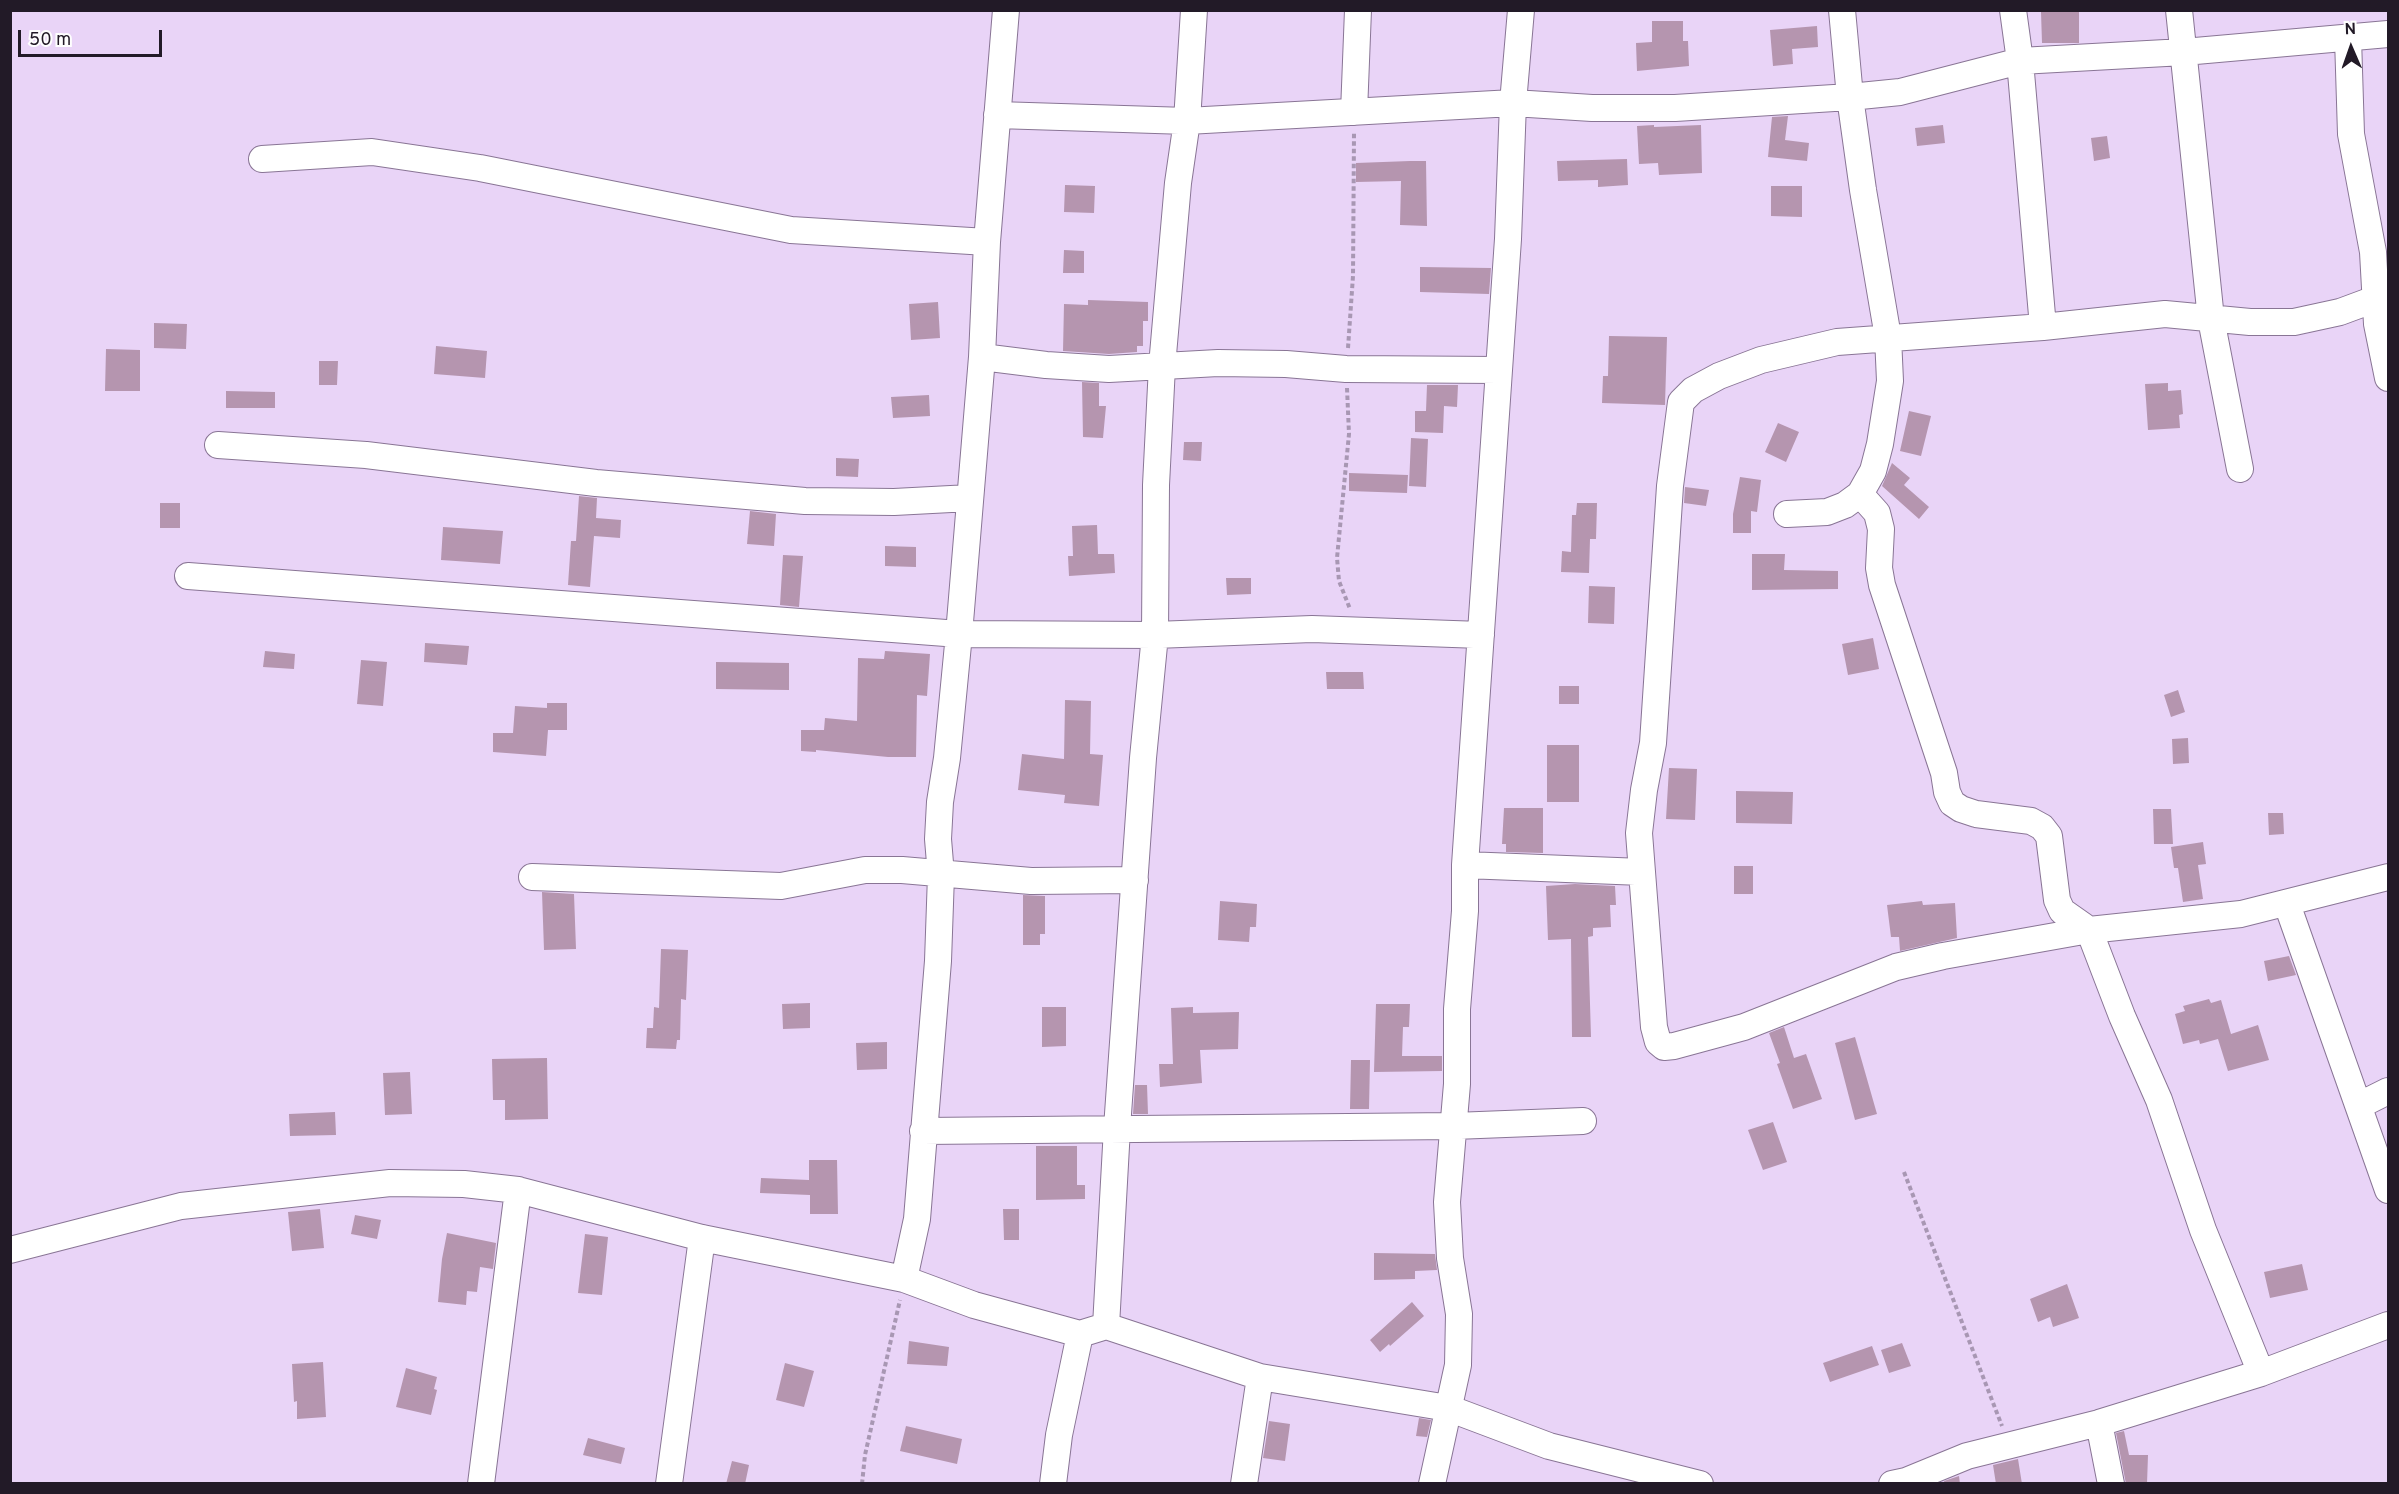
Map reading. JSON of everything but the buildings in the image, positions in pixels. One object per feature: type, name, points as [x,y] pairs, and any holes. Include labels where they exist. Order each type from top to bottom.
[{"type":"street","points":[[904,1279],[917,1219],[938,962],[941,875],[938,839],[940,802],[947,758],[959,634],[982,357],[987,242],[1006,10]]},
{"type":"street","points":[[1106,1326],[1117,1128],[1143,758],[1155,635],[1156,485],[1162,366],[1171,245],[1187,121],[1194,10]]},
{"type":"street","points":[[1354,112],[1358,10]]},
{"type":"street","points":[[1432,1484],[1458,1365],[1459,1314],[1450,1258],[1447,1202],[1457,1084],[1457,1009],[1465,911],[1465,865],[1508,239],[1513,103],[1521,10]]},
{"type":"street","points":[[1787,514],[1827,512],[1845,505],[1860,494],[1873,471],[1886,412],[1890,381],[1888,337],[1863,190],[1850,97],[1842,10]]},
{"type":"street","points":[[2013,10],[2020,61],[2043,327]]},
{"type":"street","points":[[2179,10],[2211,319],[2240,469]]},
{"type":"street","points":[[997,115],[1187,121],[1513,103],[1592,108],[1675,108],[1900,92],[2020,61],[2184,52],[2388,34]]},
{"type":"street","points":[[2348,38],[2351,134],[2381,265],[2382,295],[2378,324],[2388,378]]},
{"type":"street","points":[[262,159],[372,152],[480,168],[790,230],[987,242]]},
{"type":"street","points":[[2382,295],[2340,312],[2294,322],[2211,319],[2165,314],[2043,327],[1837,342],[1761,360],[1719,376],[1693,390],[1681,402],[1670,486],[1653,743],[1639,833],[1654,1027],[1658,1042],[1664,1047],[1674,1047],[1744,1027],[1896,967],[1943,956],[2089,930],[2241,914],[2388,877]]},
{"type":"street","points":[[982,357],[1046,365],[1109,369],[1218,363],[1286,364],[1346,369],[1498,370]]},
{"type":"street","points":[[218,445],[366,455],[596,483],[806,501],[894,502],[970,498]]},
{"type":"street","points":[[1860,494],[1877,513],[1881,529],[1879,568],[1882,585],[1952,802],[1961,809],[1976,814],[2018,818],[2042,827],[2049,836],[2057,900],[2062,911],[2089,930],[2158,1100],[2203,1230],[2261,1373]]},
{"type":"street","points":[[188,576],[959,634],[1155,635],[1312,629],[1480,635]]},
{"type":"street","points":[[1465,865],[1642,872]]},
{"type":"street","points":[[532,877],[781,886],[865,870],[902,870],[1031,881],[1135,880]]},
{"type":"street","points":[[2287,904],[2360,1105],[2388,1191]]},
{"type":"street","points":[[2360,1105],[2388,1091]]},
{"type":"street","points":[[923,1131],[1454,1126],[1583,1121]]},
{"type":"street","points":[[10,1250],[181,1206],[390,1183],[464,1184],[519,1190],[702,1238],[904,1279],[974,1305],[1080,1334],[1106,1326],[1260,1377],[1448,1408],[1618,1474],[1700,1484]]},
{"type":"street","points":[[481,1484],[519,1190]]},
{"type":"street","points":[[669,1484],[702,1238]]},
{"type":"street","points":[[1892,1484],[1906,1481],[1967,1456],[2099,1423],[2261,1373],[2388,1325]]},
{"type":"street","points":[[1053,1484],[1059,1435],[1080,1334]]},
{"type":"street","points":[[1244,1484],[1260,1377]]},
{"type":"street","points":[[2099,1423],[2111,1484]]},
{"type":"path","points":[[1904,1172],[2010,1445]]},
{"type":"path","points":[[862,1484],[865,1455],[904,1279]]}]
